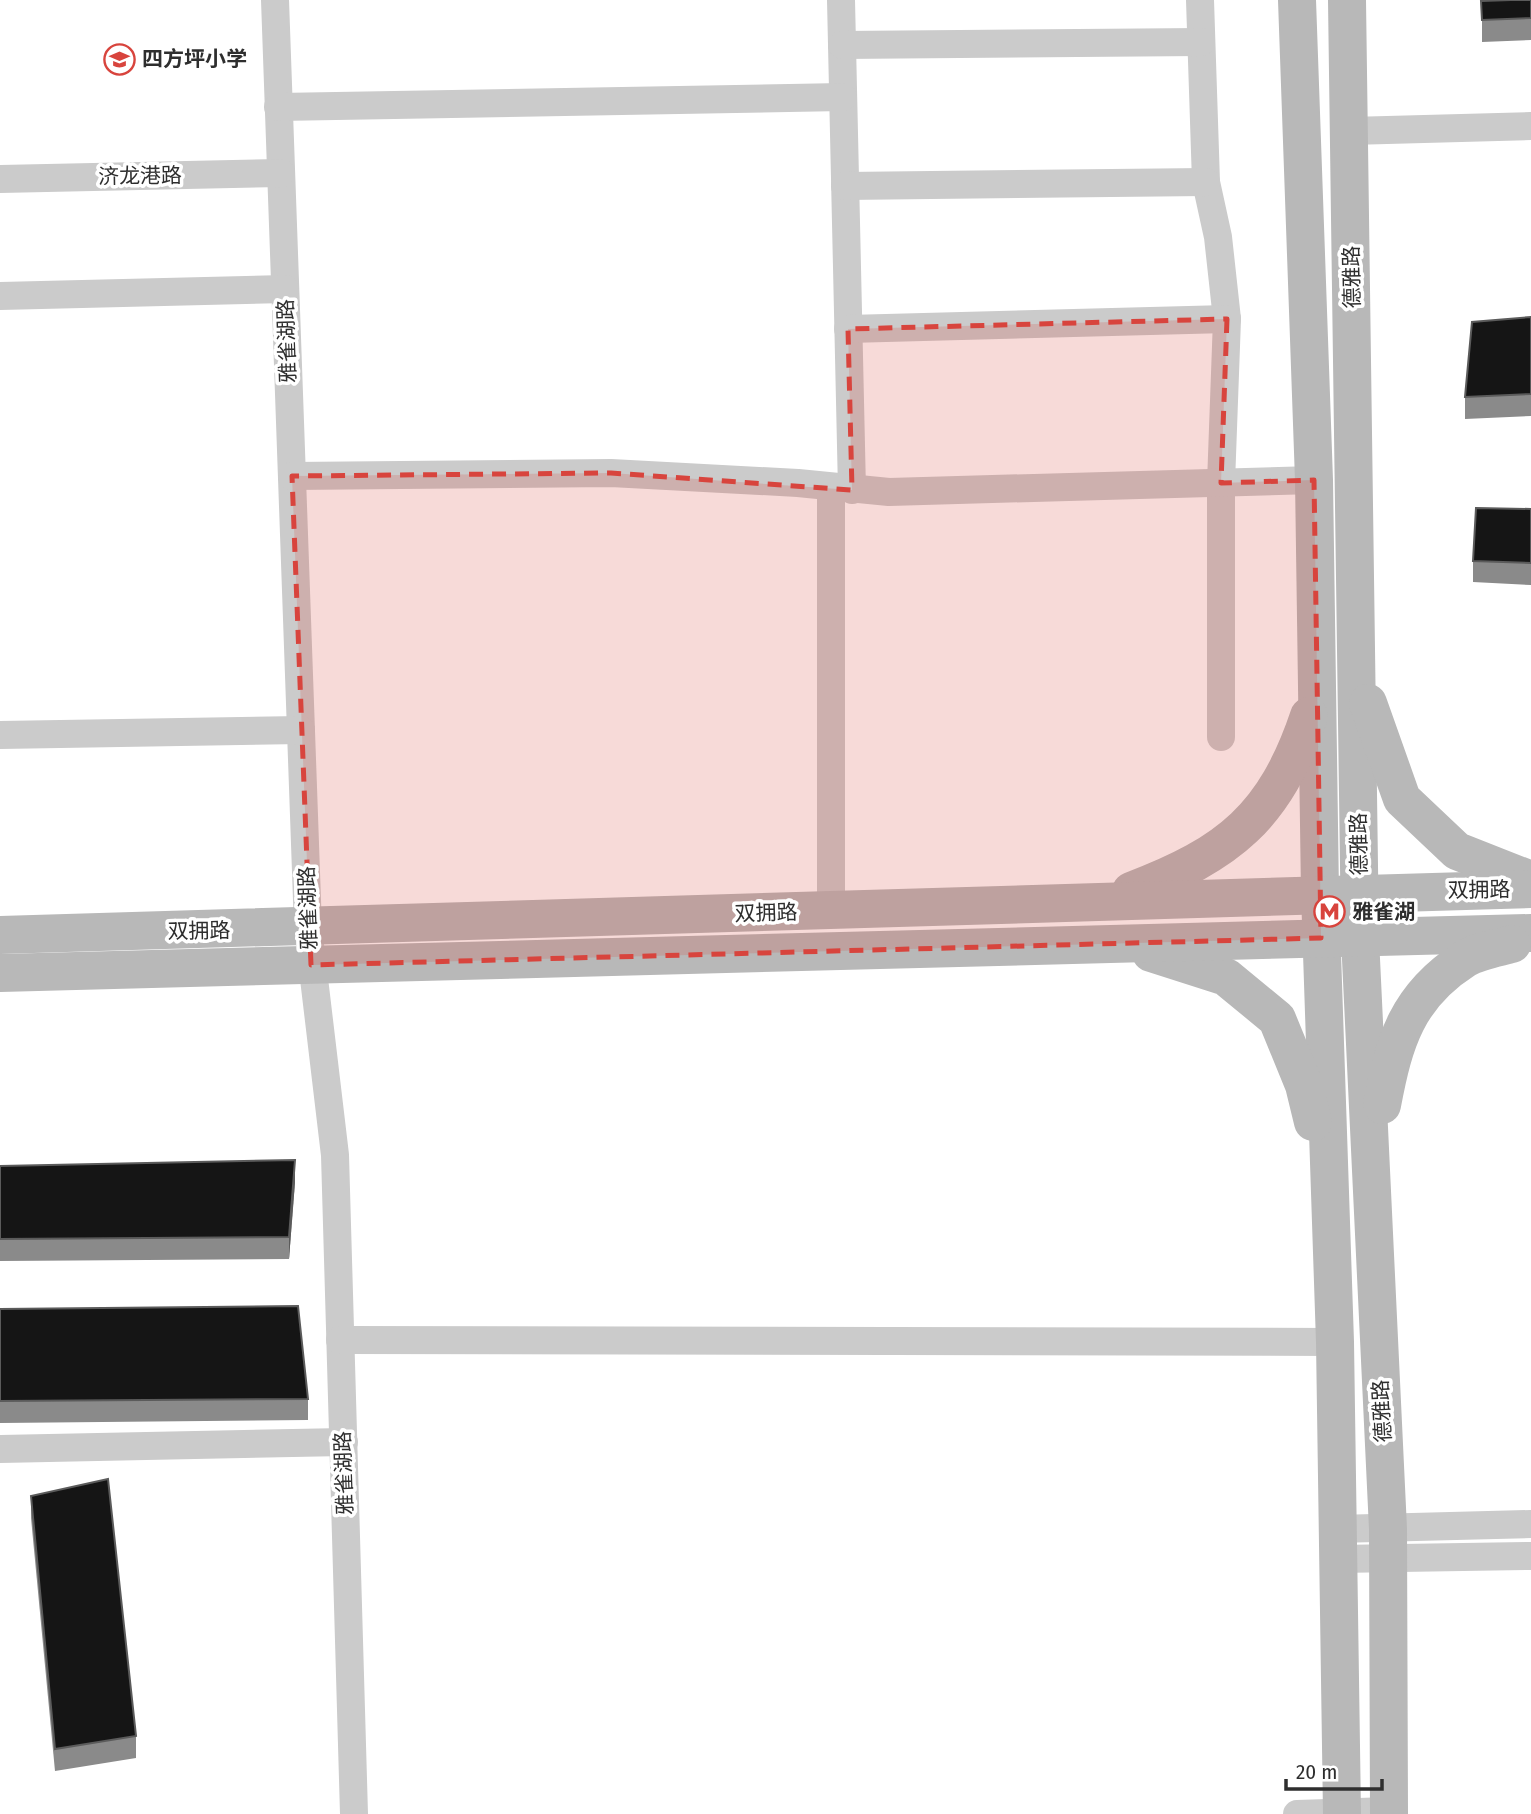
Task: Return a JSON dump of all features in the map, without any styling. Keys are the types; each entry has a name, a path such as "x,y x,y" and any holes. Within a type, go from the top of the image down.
{"street":[{"name":"雅雀湖路","path":"275,0 309,947 335,1155 354,1814"},
{"path":"831,910 841,489 848,329 841,0"},
{"path":"1200,0 1206,182 1218,237 1227,319 1221,483 1221,737"},
{"name":"德雅路","path":"1297,0 1314,480 1321,938 1335,1342 1342,1813"},
{"name":"德雅路","path":"1347,0 1360,938 1388,1544 1389,1813"},
{"path":"842,45 1201,42"},
{"path":"278,107 843,97"},
{"path":"1350,131 1531,126"},
{"name":"济龙港路","path":"0,179 281,173"},
{"path":"845,186 1206,182"},
{"path":"0,296 285,289"},
{"path":"848,329 1227,319"},
{"path":"292,476 611,473 760,480 889,492 1314,480"},
{"path":"1357,669 1402,799 1457,851 1531,880"},
{"path":"1104,901 1204,860 1239,834 1273,795 1294,760 1316,694"},
{"path":"0,735 301,730"},
{"name":"双拥路","path":"0,973 309,947 831,910 1320,893 1531,889"},
{"name":"双拥路","path":"0,935 309,947 1122,944 1321,938 1531,936"},
{"path":"1371,1165 1393,1047 1420,997 1466,958 1531,936"},
{"path":"1122,944 1226,976 1277,1019 1304,1085 1329,1182"},
{"path":"340,1340 1335,1342"},
{"path":"0,1449 344,1442"},
{"path":"1388,1544 1531,1524"},
{"path":"1336,1544 1388,1544 1531,1556"},
{"path":"1297,1814 1389,1813"}],"highlighted area":[{"path":"1227,319 1221,483 1314,480 1321,938 311,965 292,476 611,473 852,490 848,329"}],"building":[{"path":"1531,0 1531,18 1482,20 1481,1"},
{"path":"1531,317 1531,394 1465,397 1472,322"},
{"path":"1476,508 1531,509 1531,563 1473,561"},
{"path":"295,1160 289,1237 0,1239 0,1166"},
{"path":"298,1306 308,1399 0,1401 0,1309"},
{"path":"108,1479 136,1736 55,1749 31,1496"}],"place":[{"name":"四方坪小学","path":"119,59"},
{"name":"雅雀湖","path":"1329,912"}]}
